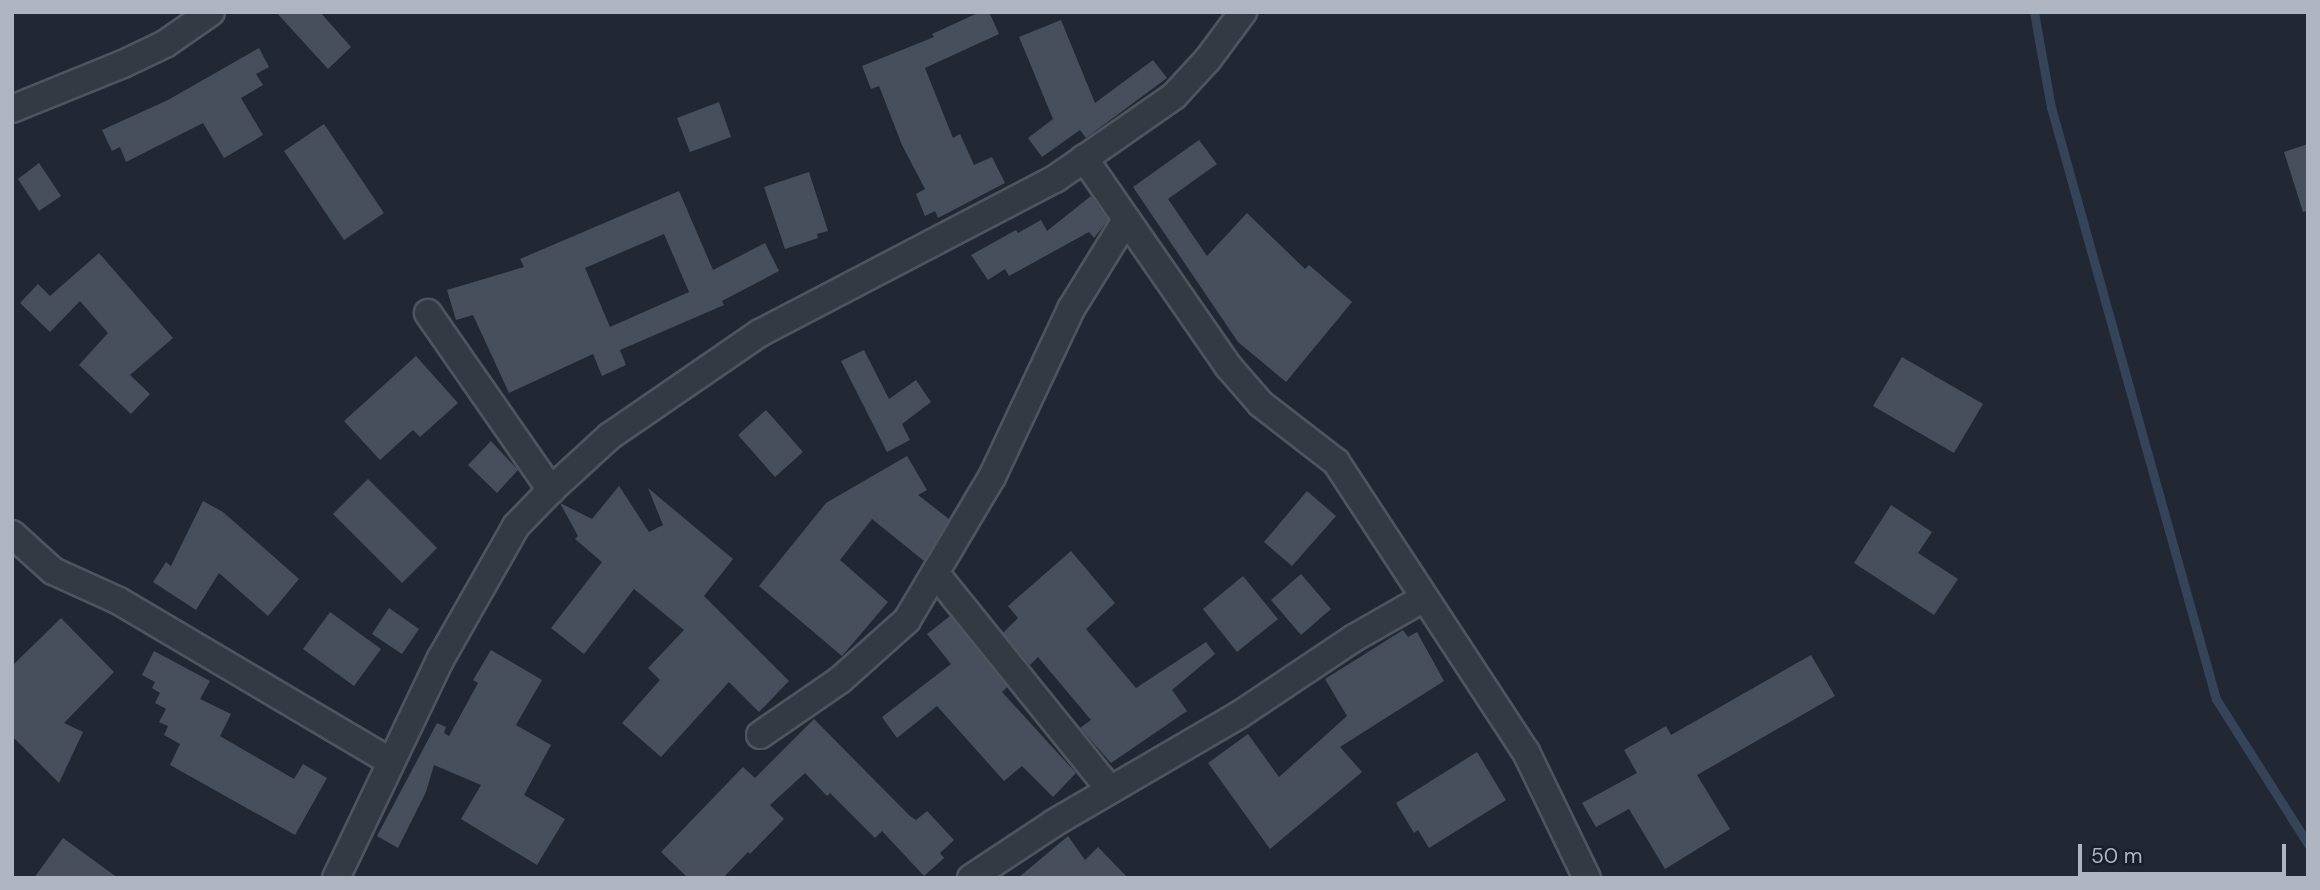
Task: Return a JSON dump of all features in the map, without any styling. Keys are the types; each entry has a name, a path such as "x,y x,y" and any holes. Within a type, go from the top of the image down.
{"street":[{"path":"12,109 123,64 164,44 211,12"},
{"path":"336,878 440,660 516,526 551,490 610,436 760,333 1055,178 1174,96 1208,58 1243,12"},
{"path":"1084,158 1228,366 1252,395 1336,462 1526,752 1587,878"},
{"path":"760,735 840,680 907,620 992,477 1071,309 1126,220"},
{"path":"428,313 551,490"},
{"path":"12,534 53,571 119,601 390,761"},
{"path":"936,574 1110,790"},
{"path":"971,878 1110,790 1239,715 1354,638 1424,598"}],"building":[{"path":"276,12 320,12 351,47 328,69"},
{"path":"980,12 989,12 999,34 925,68 953,138 960,134 974,165 992,157 1005,183 938,218 935,211 925,216 916,194 925,189 902,145 879,86 871,89 862,66 934,37 932,34"},
{"path":"1061,20 1095,103 1153,60 1167,78 1086,138 1080,130 1042,157 1028,138 1053,119 1019,37"},
{"path":"259,48 269,67 256,74 263,85 241,98 263,135 224,158 203,123 126,162 120,147 112,151 102,130 168,100"},
{"path":"719,102 731,137 690,152 677,118"},
{"path":"324,124 384,213 344,240 284,151"},
{"path":"1199,140 1217,164 1168,199 1207,256 1247,213 1305,269 1309,265 1352,302 1286,382 1238,342 1133,187"},
{"path":"2308,144 2308,211 2303,212 2284,152"},
{"path":"39,163 61,196 39,211 18,179"},
{"path":"809,172 828,231 817,234 818,238 785,249 764,187"},
{"path":"679,191 713,270 765,243 779,271 722,301 724,305 620,350 626,365 602,376 593,354 509,393 473,315 456,320 447,290 524,267 520,259","holes":["664,234 689,292 610,327 585,268"]},
{"path":"1091,196 1108,220 1094,238 1089,232 1009,276 1005,269 988,280 971,255 1016,230 1018,233 1041,220 1047,231"},
{"path":"99,253 173,338 130,375 150,394 131,414 79,365 108,333 80,301 50,332 20,303 38,284 50,296"},
{"path":"864,350 889,399 916,380 931,402 902,424 910,440 887,452 841,361"},
{"path":"416,356 458,403 420,437 413,430 380,460 344,421"},
{"path":"1902,357 1983,404 1954,453 1873,406"},
{"path":"766,410 803,452 775,477 738,435"},
{"path":"491,441 518,470 497,493 468,465"},
{"path":"907,456 927,490 918,495 949,519 924,561 872,519 840,560 888,602 842,656 759,586 826,503"},
{"path":"368,479 437,548 402,583 333,514"},
{"path":"619,486 649,532 663,525 648,488 733,559 704,596 789,681 759,712 729,682 661,757 622,723 660,680 648,668 684,630 634,589 584,654 551,628 602,562 575,539 578,536 560,503 592,519"},
{"path":"1307,491 1336,516 1292,566 1264,542"},
{"path":"203,501 223,512 299,579 268,616 219,573 196,610 153,582 166,562 171,566"},
{"path":"1891,505 1932,532 1918,553 1958,579 1934,615 1854,563"},
{"path":"1071,551 1115,603 1086,629 1136,688 1206,642 1215,654 1172,690 1187,711 1111,763 1080,728 1091,720 1038,657 1030,665 1003,633 1018,618 1008,606"},
{"path":"1301,574 1331,609 1301,635 1271,600"},
{"path":"1243,576 1278,619 1237,652 1203,609"},
{"path":"389,608 419,629 402,654 372,634"},
{"path":"330,612 381,649 354,686 303,649"},
{"path":"950,616 1007,687 1002,692 1076,773 1053,797 1022,766 1004,781 937,706 897,738 882,717 951,664 927,634"},
{"path":"61,618 114,672 64,723 83,732 59,783 12,736 12,666"},
{"path":"1403,630 1408,637 1417,632 1444,681 1340,747 1362,772 1270,849 1208,763 1248,734 1279,777 1347,716 1325,679"},
{"path":"491,650 542,680 516,725 551,745 524,795 565,819 537,865 461,819 481,785 434,765 426,792 398,848 377,836 437,723 446,727 444,733 449,736 478,683 473,680"},
{"path":"154,651 210,681 200,699 231,714 220,736 294,779 303,764 327,778 295,835 170,765 180,744 164,735 168,726 159,722 166,709 155,703 160,693 152,688 155,682 142,675"},
{"path":"1811,655 1835,696 1697,775 1730,829 1665,869 1629,809 1596,827 1582,803 1637,773 1624,750 1666,726 1671,735"},
{"path":"814,719 910,816 916,820 927,811 954,840 940,853 944,858 924,876 882,831 875,838 830,793 827,796 805,773 770,805 784,819 750,854 748,852 723,878 688,878 661,852 743,767 755,778"},
{"path":"1477,752 1506,800 1429,848 1418,830 1414,833 1396,803"},
{"path":"1068,836 1085,860 1098,847 1128,878 1018,878"},
{"path":"63,838 118,878 34,878"}],"waterway":[{"path":"2034,12 2051,107 2216,699 2308,844"}]}
